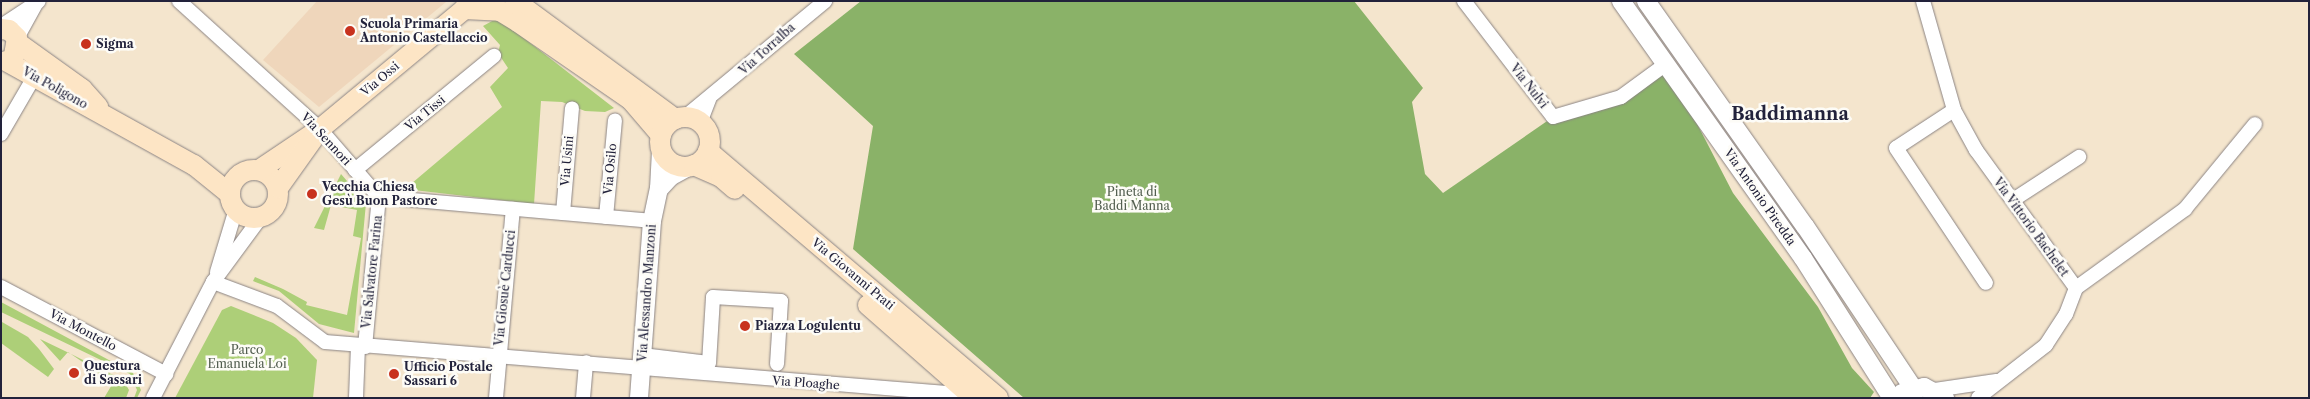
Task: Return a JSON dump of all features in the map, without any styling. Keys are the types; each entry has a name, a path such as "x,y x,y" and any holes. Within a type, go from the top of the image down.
{"main road":[{"path":"469,5 500,11 630,100 661,143 672,163 691,166 708,151 708,134 515,1"},
{"name":"Via Ossi","path":"250,171 320,129 469,5"},
{"name":"Via Poligono","path":"9,34 15,54 4,61 104,114 194,166 233,202"},
{"name":"Via Poligono","path":"9,34 82,89 104,114"},
{"path":"661,143 687,120"},
{"name":"Via Ossi","path":"278,188 320,129"},
{"name":"Via Giovanni Prati","path":"708,151 998,398"},
{"name":"Via Poligono","path":"194,166 250,171"},
{"name":"Via Giovanni Prati","path":"691,166 721,178 973,396"},
{"path":"250,171 272,176 278,188 275,206 261,217 250,218 233,202 233,182 250,171"}],"street":[{"name":"Via Sennori","path":"178,1 320,129 379,197"},
{"name":"Via Torralba","path":"687,120 789,28 825,1"},
{"name":"Via Nulvi","path":"1464,1 1553,117 1621,97 1666,64"},
{"name":"Via Antonio Piredda","path":"1621,1 1803,258 1892,398"},
{"name":"Via Antonio Piredda","path":"1646,1 1805,226 1913,388"},
{"path":"9,34 38,3"},
{"path":"9,34 15,14 38,3"},
{"name":"Via Vittorio Bachelet","path":"1926,3 1954,110 1976,150 2076,288 2066,314 2046,345 2023,366 1999,380 1978,398"},
{"name":"Via Tissi","path":"355,170 494,56"},
{"path":"1,134 34,77"},
{"name":"Via Usini","path":"563,213 572,108"},
{"path":"1954,110 1896,148 1986,283"},
{"name":"Via Osilo","path":"606,217 615,120"},
{"path":"2076,288 2172,220 2255,124"},
{"name":"Via Alessandro Manzoni","path":"639,398 652,222 659,189 661,143"},
{"path":"2013,200 2079,157"},
{"path":"659,189 670,176 691,166"},
{"path":"379,197 652,222"},
{"name":"Via Salvatore Farina","path":"356,398 379,197"},
{"path":"214,282 233,202"},
{"name":"Via Giosuè Carducci","path":"496,398 498,359 513,209"},
{"path":"153,398 214,282 261,217"},
{"path":"214,282 277,306 325,342 498,359 586,362 709,363 713,297 781,301 777,364"},
{"name":"Via Montello","path":"1,287 166,374"},
{"path":"583,398 586,362"},
{"name":"Via Ploaghe","path":"642,362 973,396"},
{"name":"Via Vittorio Bachelet","path":"1940,394 1999,380"},
{"path":"1897,398 1913,388 1940,394"}],"shaded area":[{"name":"Scuola Primaria Antonio Castellaccio","path":"317,1 446,2 319,107 263,60"}],"green space":[{"name":"Pineta di Baddi Manna","path":"861,1 1354,1 1423,88 1412,102 1425,174 1443,193 1553,117 1601,104 1666,64 1733,193 1818,307 1852,368 1874,392 1870,398 1024,398 853,249 873,126 794,54"},
{"path":"494,20 503,22 614,108 605,112 585,111 562,102 541,101 534,204 405,189 502,107 490,87 508,68 498,53 500,45 483,26"},
{"path":"341,174 366,203 354,333 319,324 279,291 253,281 255,277 283,289 307,302 306,305 347,315 361,238 353,236 357,210 331,205 324,230 314,228"},
{"path":"1,302 133,373 141,390 137,398 134,398 137,390 130,374 1,312"},
{"name":"Parco Emanuela Loi","path":"231,306 273,323 296,338 317,360 313,398 175,398 222,310"},
{"path":"2,322 28,337 39,349 54,369 48,377 1,343"},
{"path":"40,339 67,352 68,352 60,361"},
{"path":"71,354 123,380 129,390 126,398 104,398 113,383"}],"place":[{"name":"Scuola Primaria Antonio Castellaccio","path":"350,31"},
{"name":"Sigma","path":"86,44"},
{"name":"Vecchia Chiesa Gesù Buon Pastore","path":"312,194"},
{"name":"Piazza Logulentu","path":"745,326"},
{"name":"Questura di Sassari","path":"74,373"},
{"name":"Ufficio Postale Sassari 6","path":"394,374"}],"district":[{"name":"Baddimanna","path":"1790,114"}]}
